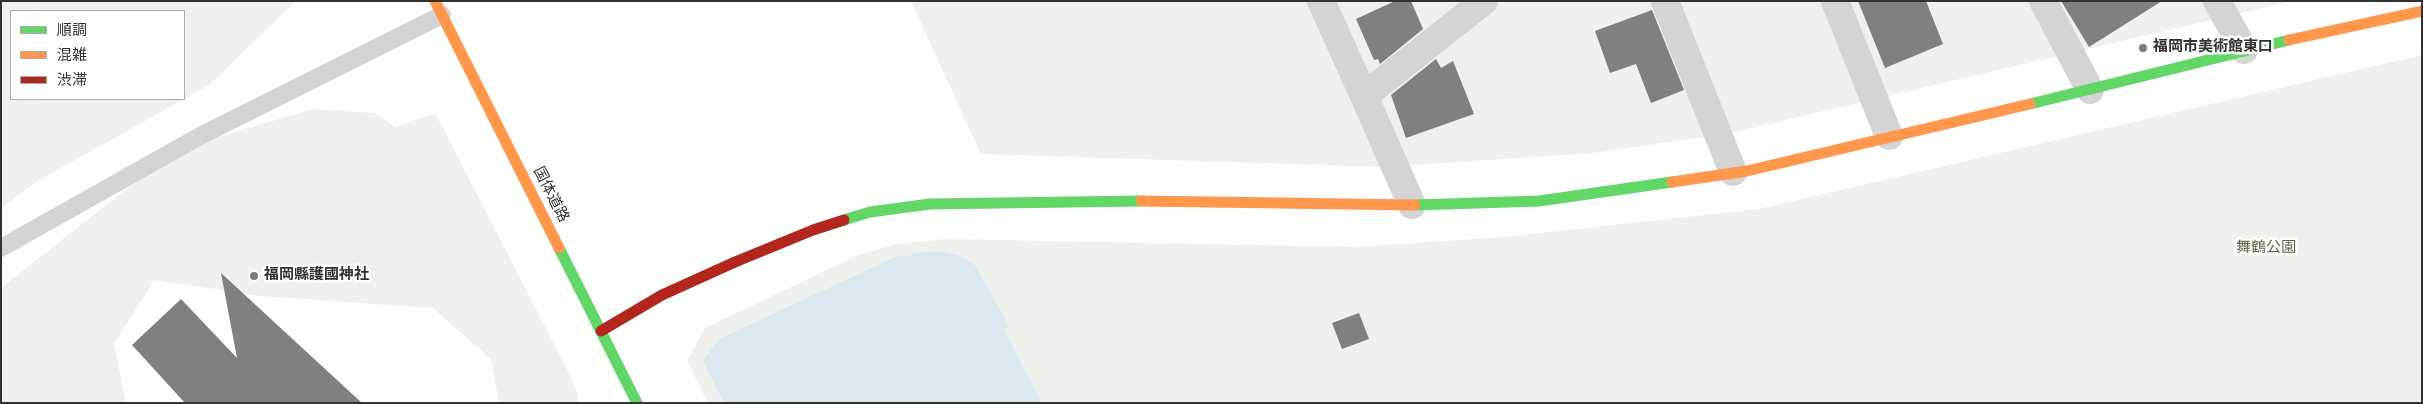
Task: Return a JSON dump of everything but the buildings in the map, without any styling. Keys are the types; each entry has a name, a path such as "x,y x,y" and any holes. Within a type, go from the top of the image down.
{"street":[{"path":"1321,1 1412,205"},
{"path":"1364,96 1484,1"},
{"path":"1665,1 1733,172"},
{"path":"1835,1 1889,136"},
{"path":"2043,1 2090,90"},
{"path":"2217,1 2244,50"},
{"name":"国体道路","path":"439,8 637,403"},
{"path":"601,331 662,295 734,262 813,230 870,212 930,204 1096,201 1412,205 1540,201 1747,171 2090,90 2408,9"}],"lane":[{"path":"1,248 200,136 439,8"}],"green space":[{"path":"1,1 296,1 209,85 185,98 185,10 10,10 10,100 182,100 36,182 1,208"},
{"path":"911,1 2292,1 1730,133 1594,153 1383,167 981,154"},
{"name":"舞鶴公園","path":"2422,55 2422,403 708,403 687,361 705,328 856,256 897,244 947,239 1356,247 1504,237 1759,209"},
{"path":"313,109 375,113 395,127 435,113 570,375 578,394 578,403 499,403 491,359 433,308 259,296 154,280 114,344 126,403 1,403 1,288 177,149"}],"shaded area":[{"path":"926,252 945,252 961,256 975,265 1009,326 1004,330 1042,403 724,403 703,361 719,339 895,257"}],"traffic: fast":[{"path":"2030,104 2289,40"},
{"path":"1415,205 1539,201 1672,182"},
{"path":"844,220 870,212 930,204 1141,201"},
{"path":"559,248 637,403"}],"traffic: slow":[{"path":"435,1 559,248"},
{"path":"2289,40 2422,11"},
{"path":"1672,182 1747,171 2030,104"},
{"path":"1141,201 1415,205"}],"traffic: jam":[{"path":"601,331 662,295 735,262 813,230 844,220"}],"place":[{"name":"福岡市美術館東口","path":"2143,48"},
{"name":"福岡縣護國神社","path":"254,276"}]}
